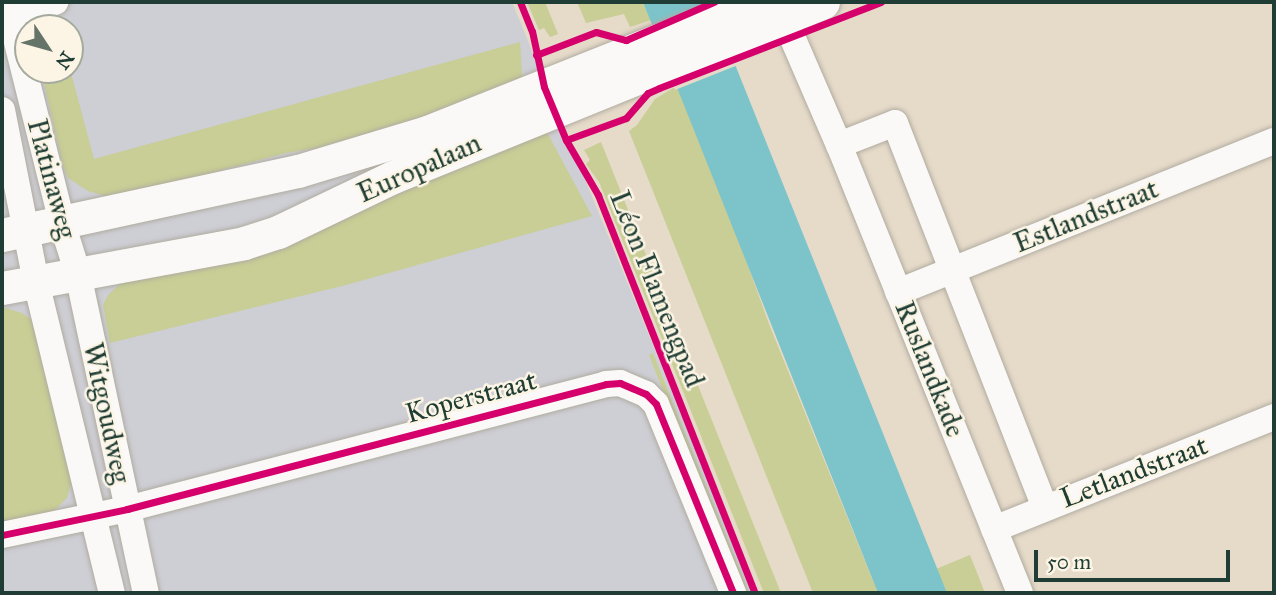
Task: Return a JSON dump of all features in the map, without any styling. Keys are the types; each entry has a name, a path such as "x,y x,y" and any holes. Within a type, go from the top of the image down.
{"street":[{"path":"6,10 55,2"},
{"name":"Europalaan","path":"2,288 244,243 278,232 746,14 780,11 823,2"},
{"name":"Platinaweg","path":"6,10 78,274"},
{"name":"Ruslandkade","path":"780,11 839,145 1020,593"},
{"name":"Europalaan","path":"13,233 298,171 428,132 645,60"},
{"name":"Platinaweg","path":"2,110 13,233 36,282"},
{"name":"Ruslandkade","path":"839,145 895,123 950,270 1045,507"},
{"name":"Estlandstraat","path":"898,292 1274,141"},
{"name":"Witgoudweg","path":"78,274 146,593"},
{"name":"Witgoudweg","path":"36,282 112,593"},
{"name":"Koperstraat","path":"2,535 127,509 593,387 620,383 646,394 656,404 733,593"},
{"name":"Letlandstraat","path":"994,529 1274,417"}],"shaded area":[{"path":"2,2 512,2 755,593 2,593"}],"green space":[{"path":"527,2 545,2 558,34 550,37 544,28 539,30"},
{"path":"577,2 643,2 651,20 630,27 624,14 586,23"},
{"path":"520,42 522,75 527,86 318,148 286,153 172,183 105,196 88,191 68,178 44,84 74,84 94,159"},
{"path":"677,86 727,207 769,324 878,593 813,593 629,131 637,125 655,99"},
{"path":"543,125 592,216 346,285 110,343 103,305 108,295 125,279"},
{"path":"601,142 781,593 764,593 599,182 586,164 590,160 584,150"},
{"path":"2,307 22,313 32,320 73,476 67,498 53,512 2,522"},
{"path":"653,353 749,593 743,593 649,355"},
{"path":"970,555 985,593 947,593 936,569"}],"water":[{"path":"643,2 710,2 947,593 878,593"}],"pier":[{"path":"726,35 738,65 675,90 663,61"}],"cycle path":[{"name":"Léon Flamengpad","path":"520,2 532,31 544,87 566,140 598,195 755,593"},
{"path":"536,55 596,32 626,40 714,2"},
{"path":"566,140 626,118 648,93 659,88 881,2"},
{"path":"2,535 127,509 606,384 620,383 646,394 656,404 733,593"}]}
